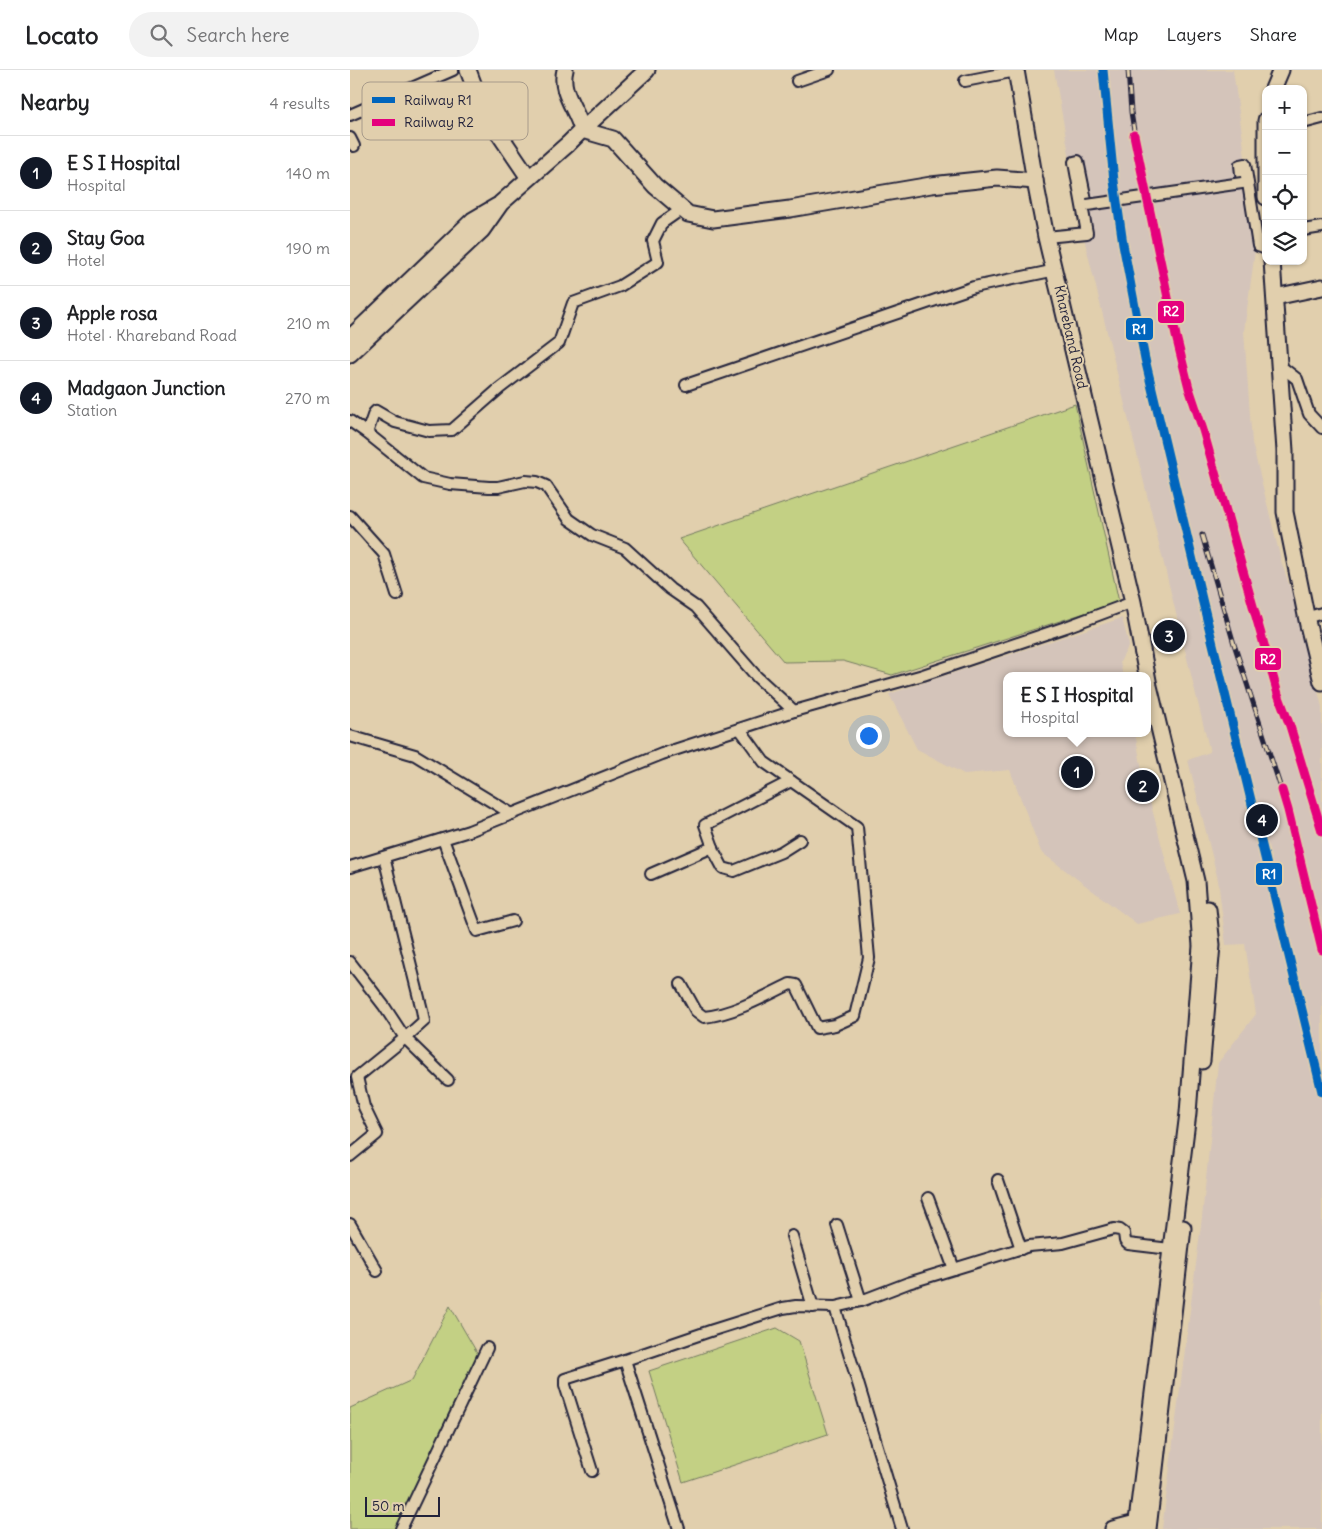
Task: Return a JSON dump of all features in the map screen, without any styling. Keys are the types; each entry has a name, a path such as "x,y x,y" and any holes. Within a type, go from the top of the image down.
{"main road":[{"path":"468,70 472,82"},
{"path":"565,70 563,79 564,89 580,121 582,130"},
{"path":"352,344 473,220 501,203 568,144 647,70"},
{"path":"1275,85 1281,70"},
{"name":"Khareband Road","path":"1016,71 1046,237 1056,270 1133,602"},
{"path":"582,130 613,139 655,186 688,214 713,219 790,209 931,185 997,178 1035,181"},
{"path":"503,140 529,178"},
{"path":"1272,265 1285,451 1285,512 1306,618 1322,682"},
{"path":"1275,297 1322,287"},
{"path":"1133,602 1146,672"},
{"path":"1113,1529 1142,1524 1196,1116 1208,1007 1212,945 1205,879 1157,683 1133,602"},
{"path":"1149,1469 1170,1249 1188,1113 1201,946 1196,881 1151,694"}],"street":[{"path":"426,82 453,70"},
{"path":"797,81 829,70"},
{"path":"966,81 1016,71"},
{"path":"350,115 362,110"},
{"path":"1307,122 1322,118"},
{"path":"1046,237 1087,233 1074,162 1078,161 1087,206 1242,183 1240,165 1245,164 1258,246 1262,248"},
{"path":"367,433 376,411 395,422 429,430 452,430 500,388 559,343 573,303 620,286 658,262 653,241 662,223 682,209"},
{"path":"1307,229 1322,227"},
{"path":"686,385 974,287 1056,270"},
{"path":"1279,365 1297,379 1309,414 1322,428"},
{"path":"350,421 423,478 450,484 479,486 498,487 525,481 537,482 546,486 569,519 592,535 625,548 670,589 696,607 757,677 794,712"},
{"path":"350,516 384,554 396,595"},
{"path":"350,867 469,831 662,754 794,712 922,675 1066,627 1133,602"},
{"path":"1306,618 1322,613"},
{"path":"681,984 696,1011 704,1017 727,1012 790,984 796,984 817,1028 835,1025 855,1016 869,958 858,827 764,762 740,729"},
{"path":"350,736 415,755 512,814"},
{"path":"791,781 704,825 723,868 734,871 781,852 800,840"},
{"path":"443,839 477,931 514,921"},
{"path":"651,874 713,847"},
{"path":"350,1156 376,1134 364,1107 357,1077 424,1021 384,857"},
{"path":"350,962 384,1006 405,1038 448,1080"},
{"path":"998,1180 1021,1249"},
{"path":"928,1198 954,1269"},
{"path":"350,1224 376,1271"},
{"path":"837,1225 861,1301"},
{"path":"592,1472 565,1385 565,1379 783,1308 835,1307 861,1301 908,1283 1029,1246 1063,1243 1120,1230 1124,1233 1125,1241 1128,1244 1170,1249"},
{"path":"792,1236 813,1307"},
{"path":"835,1307 902,1529"},
{"path":"401,1529 487,1348"},
{"path":"625,1360 679,1529"}],"shaded area":[{"path":"1054,70 1233,70 1255,251 1244,331 1252,443 1282,564 1298,611 1322,707 1322,1529 1162,1529 1202,1217 1218,1063 1256,1014 1245,944 1226,945 1218,880 1188,760 1210,752 1084,238"},
{"path":"1122,618 1129,645 1120,662 1122,672 1003,672 1003,737 1136,737 1143,775 1180,914 1137,924 1041,852 1010,770 964,774 917,749 889,694"}],"green space":[{"path":"1075,404 1119,602 892,675 843,661 784,662 679,539"},
{"path":"450,1306 479,1356 398,1529 350,1529 350,1408 412,1380"},
{"path":"777,1328 799,1341 828,1434 683,1482 649,1371"}],"railway":[{"path":"1128,70 1131,112 1141,174 1189,388 1203,430 1278,694 1290,726 1322,831"},
{"path":"1202,535 1234,644 1288,810 1322,950"},
{"path":"1223,686 1322,1092"}],"rail line":[{"name":"R1","path":"1103,70 1114,181 1123,244 1145,359 1322,1092"},
{"name":"R2","path":"1134,135 1176,336 1189,388 1203,430 1278,694 1290,726 1322,831"},
{"name":"R2","path":"1282,790 1322,950"}],"place":[{"name":"Apple rosa","path":"1169,636"},
{"name":"E S I Hospital","path":"1077,772"},
{"name":"Stay Goa","path":"1143,786"},
{"name":"Madgaon Junction","path":"1262,820"}]}
